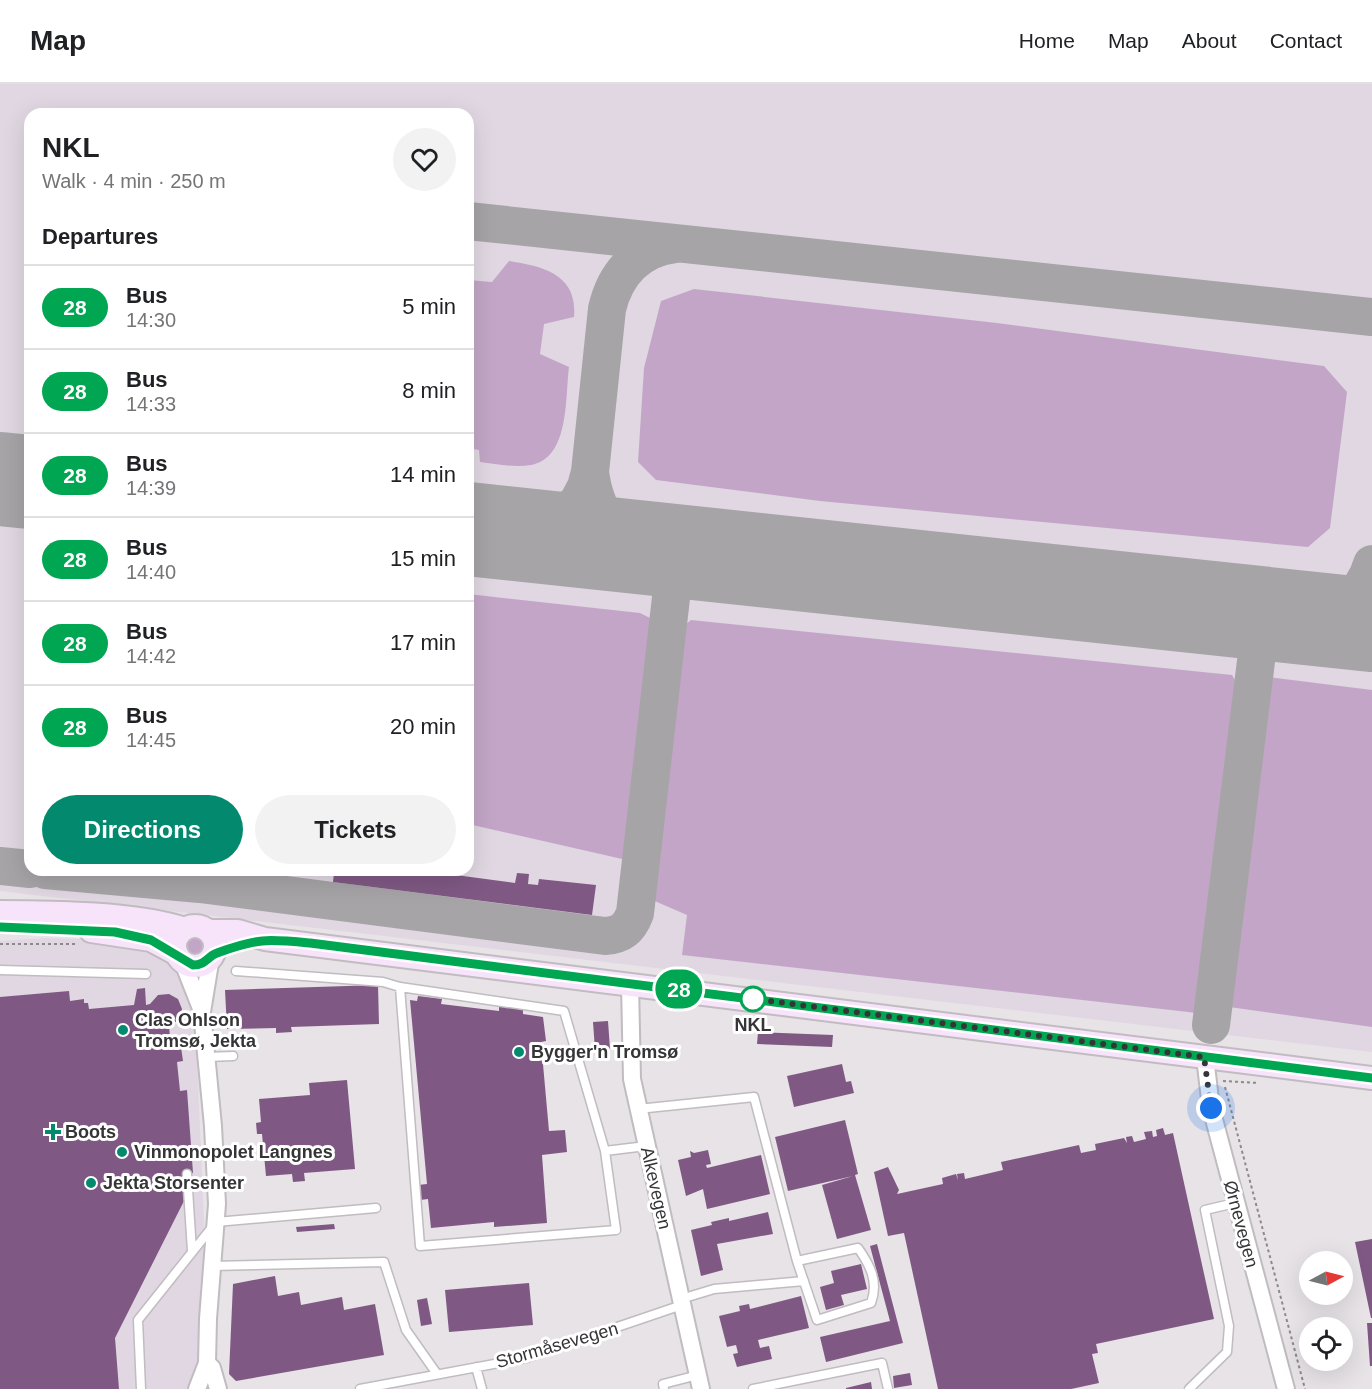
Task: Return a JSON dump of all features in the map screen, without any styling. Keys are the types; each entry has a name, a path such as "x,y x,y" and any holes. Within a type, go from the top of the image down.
{"street":[{"path":"0,912 165,922 185,929 197,926 208,931 238,932 265,939 1372,1078"},
{"path":"0,927 115,932 151,940 198,965 212,955 265,939"},
{"path":"185,929 176,940 180,957 202,1012 217,1183 207,1363 197,1389"},
{"path":"202,1012 215,941 208,931"},
{"name":"Alkevegen","path":"630,984 630,1055 638,1109 700,1382"},
{"name":"Ørnevegen","path":"1204,1057 1211,1108 1286,1389"},
{"path":"207,1363 212,1368 218,1389"}],"lane":[{"path":"0,970 146,974"},
{"path":"236,971 383,982 400,987 564,1011 605,1151 616,1230 420,1246 400,987"},
{"path":"207,1057 233,1056"},
{"path":"638,1109 754,1097 797,1261 817,1320 871,1302 876,1290 869,1264 858,1248 797,1261"},
{"path":"605,1151 646,1146"},
{"path":"187,1174 192,1251"},
{"path":"1190,1389 1227,1352 1229,1326 1204,1210 1235,1203"},
{"path":"141,1389 138,1320 216,1223 376,1208"},
{"path":"212,1266 384,1262 406,1330 437,1374"},
{"name":"Stormåsevegen","path":"360,1389 549,1351 714,1289 804,1281"},
{"path":"753,1389 798,1385 882,1363 888,1389"},
{"path":"476,1367 482,1389"},
{"path":"664,1389 663,1384 700,1382"}],"path":[{"path":"0,944 81,944"},
{"path":"1224,1081 1305,1389"}],"shaded area":[{"path":"0,84 1372,84 1372,1052 0,891"},
{"path":"509,261 534,266 555,275 564,282 574,302 574,317 544,324 540,354 569,367 566,409 559,439 553,451 544,460 531,465 480,462 479,450 474,449 474,280 492,282"},
{"path":"694,289 997,323 1324,366 1347,392 1330,528 1308,547 820,501 656,480 638,462 644,368 661,301"},
{"path":"474,595 640,613 652,619 657,633 631,861 474,825"},
{"path":"691,620 1232,675 1241,690 1197,1013 682,955 687,915 650,899 680,629"},
{"path":"1268,677 1372,690 1372,1027 1229,1007"},
{"path":"196,937 203,940 206,947 203,954 196,957 189,954 186,947 189,940"},
{"name":"Jekta Storsenter","path":"45,938 120,940 159,951 179,972 195,1010 205,1247 200,1389 0,1389 0,941"}],"building":[{"path":"517,873 529,874 528,884 538,885 539,879 596,885 592,915 333,882 334,876 463,876 515,883"},
{"path":"378,985 379,1024 291,1027 292,1032 276,1033 276,1028 227,1029 225,990"},
{"name":"Jekta Storsenter","path":"145,988 146,1005 158,995 169,994 178,999 182,1009 180,1019 169,1026 171,1048 181,1047 183,1061 177,1062 180,1091 187,1090 193,1173 182,1174 184,1201 115,1338 119,1389 0,1389 0,997 69,991 70,1001 84,999 89,1009 134,1005 137,989"},
{"path":"418,996 442,999 441,1004 499,1011 499,1006 523,1009 523,1014 543,1017 546,1041 541,1042 549,1131 565,1130 567,1152 542,1155 547,1223 494,1227 494,1222 431,1228 428,1199 420,1200 418,1185 427,1184 410,1000 417,1001"},
{"path":"608,1021 610,1049 595,1050 593,1022"},
{"path":"758,1032 833,1035 832,1047 757,1044"},
{"path":"842,1064 846,1082 851,1081 854,1093 794,1107 787,1076"},
{"path":"347,1080 355,1169 304,1173 305,1181 293,1182 292,1174 266,1176 262,1134 257,1134 256,1123 261,1122 259,1099 310,1095 309,1083"},
{"path":"845,1120 858,1174 855,1175 871,1230 837,1239 822,1185 853,1176 788,1191 775,1137"},
{"path":"1163,1128 1165,1135 1173,1133 1214,1319 1096,1344 1098,1353 1092,1354 1099,1383 1071,1389 938,1389 904,1233 888,1236 874,1172 888,1167 899,1190 897,1194 943,1184 942,1178 956,1174 958,1180 957,1174 964,1173 965,1179 1003,1170 1001,1162 1079,1145 1081,1153 1096,1150 1095,1144 1124,1138 1127,1143 1126,1137 1132,1136 1134,1142 1146,1139 1144,1132 1152,1131 1153,1137 1157,1136 1156,1130"},
{"path":"708,1150 711,1164 706,1165 707,1168 761,1155 770,1194 707,1209 703,1189 686,1196 678,1160 691,1157 690,1151 694,1153"},
{"path":"768,1212 773,1234 717,1244 723,1270 701,1276 691,1230 712,1225 711,1222 729,1218 729,1221"},
{"path":"334,1224 335,1229 297,1232 296,1227"},
{"path":"1372,1239 1372,1318 1371,1318 1355,1242"},
{"path":"877,1244 903,1343 826,1362 820,1337 890,1321 870,1246"},
{"path":"861,1264 867,1289 841,1295 844,1305 826,1310 820,1287 834,1283 831,1271"},
{"path":"275,1276 278,1296 299,1292 301,1305 342,1297 344,1310 375,1304 384,1355 236,1381 229,1374 233,1284"},
{"path":"529,1283 533,1325 449,1332 445,1290"},
{"path":"801,1296 809,1328 758,1340 760,1348 769,1346 772,1359 737,1367 733,1354 738,1353 736,1345 727,1347 719,1316 740,1311 739,1306 749,1304 750,1309"},
{"path":"427,1298 432,1324 421,1326 417,1300"},
{"path":"1367,1323 1372,1323 1372,1366 1370,1366"},
{"path":"910,1373 912,1385 894,1388 893,1376"},
{"path":"871,1382 872,1389 846,1389 846,1388"}],"taxiway":[{"path":"474,222 1372,317"},
{"path":"516,534 537,531 556,523 578,502 586,487 590,472 607,309 611,296 622,274 639,257 650,251 675,244"},
{"path":"590,472 596,500 608,520 626,535 652,548"},
{"path":"111,876 200,884 605,936 620,933 627,927 635,913 672,589 679,575 689,565 716,555"},
{"path":"1299,617 1323,611 1344,602 1361,587 1372,564"},
{"path":"1239,611 1250,620 1259,637"},
{"path":"1211,1025 1259,637 1266,627 1289,617"},
{"path":"0,866 24,868"}],"runway":[{"path":"0,479 24,481"},
{"path":"474,530 1372,625"}],"bus line":[{"name":"28","path":"0,927 115,932 151,940 177,954 189,965 206,963 214,954 259,939 310,943 1372,1078"}],"place":[{"name":"NKL","path":"753,999"},
{"name":"Clas Ohlson Tromsø, Jekta","path":"123,1030"},
{"name":"Bygger'n Tromsø","path":"519,1052"},
{"name":"Boots","path":"53,1132"},
{"name":"Vinmonopolet Langnes","path":"122,1152"},
{"name":"Jekta Storsenter","path":"91,1183"}],"route":[{"path":"753,999 746,998 1204,1057 1211,1108"}]}
